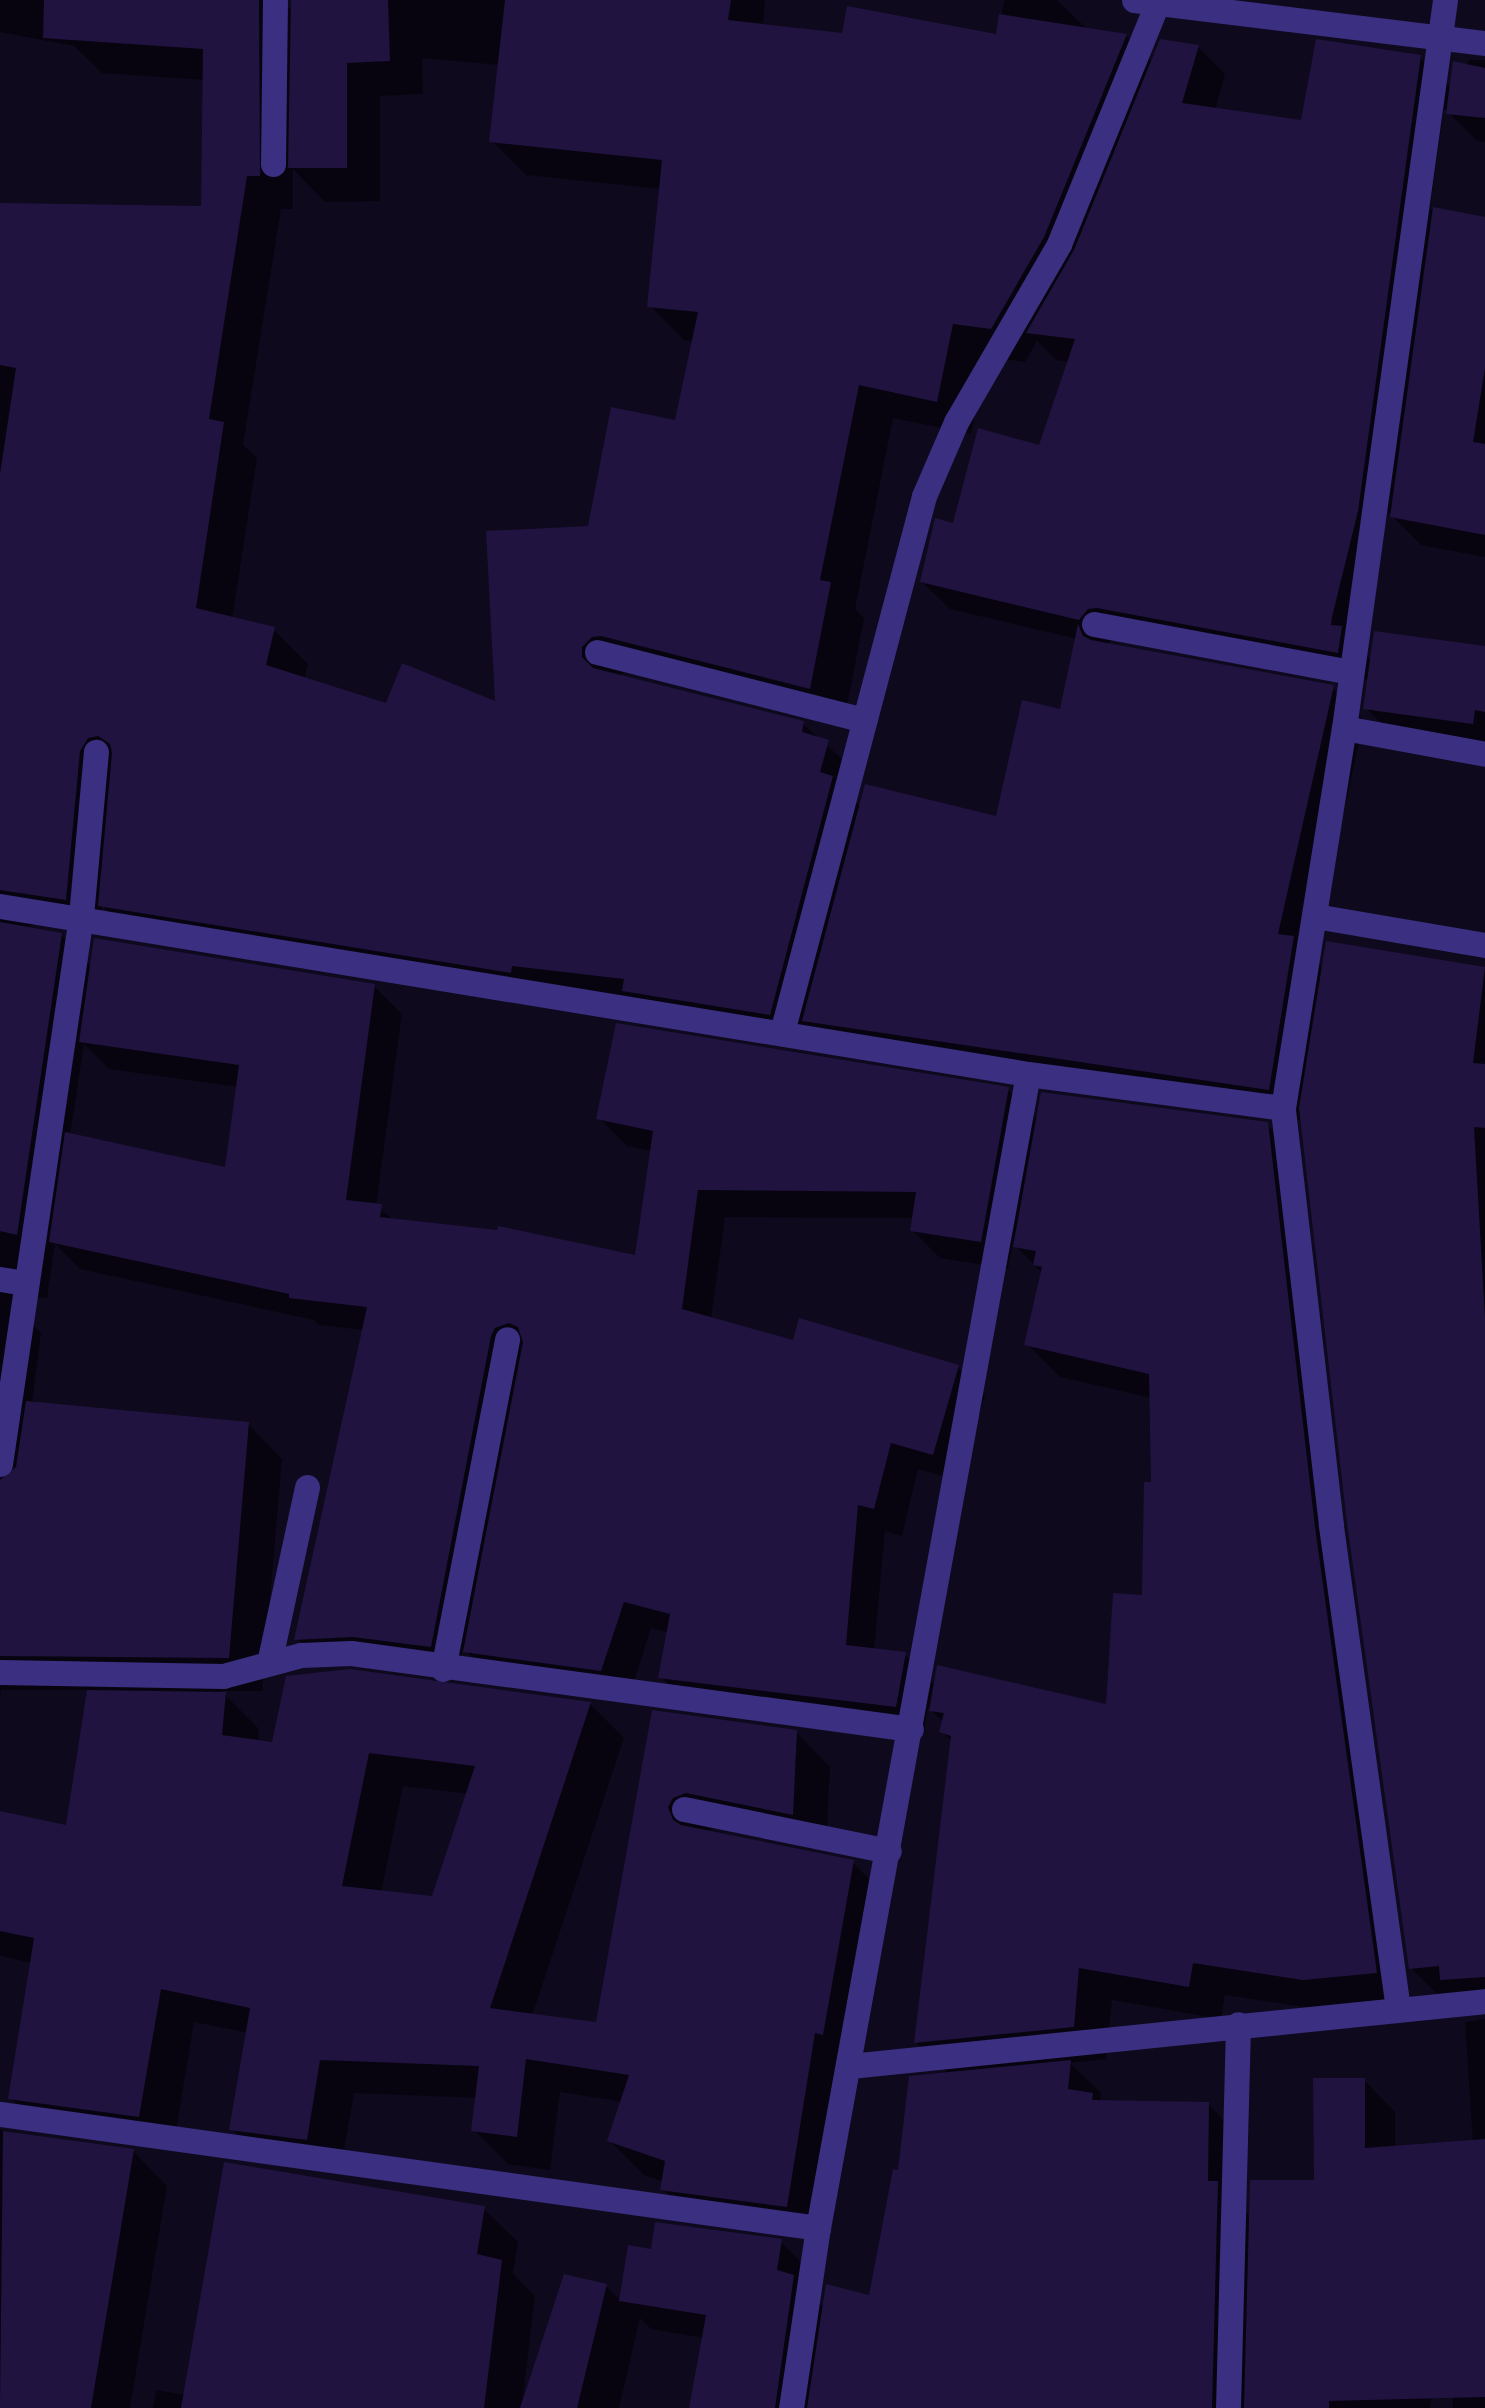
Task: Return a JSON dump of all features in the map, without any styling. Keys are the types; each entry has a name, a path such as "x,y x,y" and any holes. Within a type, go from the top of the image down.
{"street":[{"path":"273,164 275,0"},
{"path":"1398,2009 1331,1524 1283,1108 1344,728 1445,0"},
{"path":"782,1032 924,496 956,422 1059,244 1146,1 1485,43"},
{"path":"1094,624 1350,672"},
{"path":"597,652 864,720"},
{"path":"1344,728 1485,754"},
{"path":"0,1464 81,916 96,752"},
{"path":"0,906 81,916 1028,1074 1283,1108"},
{"path":"1314,916 1485,945"},
{"path":"792,2408 818,2228 912,1729 1028,1074"},
{"path":"0,1279 26,1283"},
{"path":"443,1669 507,1339"},
{"path":"270,1662 307,1487"},
{"path":"0,1672 224,1676 270,1662 328,1652 912,1729"},
{"path":"684,1809 889,1852"},
{"path":"850,2066 1485,2001"},
{"path":"1228,2408 1238,2024"},
{"path":"0,2114 818,2228"}],"building":[{"path":"44,0 259,0 260,176 247,176 209,419 224,422 196,608 275,627 266,665 386,703 402,663 495,701 486,531 588,526 611,407 675,420 698,312 647,307 662,160 489,142 505,0 731,0 728,20 842,33 847,6 996,34 999,14 1127,34 1044,237 991,329 953,324 937,402 859,385 820,580 831,582 810,689 601,636 592,637 582,647 582,657 593,668 804,721 802,732 829,740 820,772 833,776 770,1015 622,991 624,979 512,966 511,973 98,906 112,753 110,744 98,736 88,738 80,751 66,900 0,890 0,474 16,368 0,365 0,203 201,206 203,49 43,38"},
{"path":"291,0 388,0 390,61 347,63 347,168 288,168"},
{"path":"1160,39 1199,45 1182,103 1301,120 1316,39 1421,55 1358,511 1332,617 1331,625 1342,626 1338,653 1097,608 1088,609 1079,620 920,582 935,518 953,523 978,428 1039,445 1075,339 1026,333 1074,250"},
{"path":"1453,61 1485,68 1485,118 1446,114"},
{"path":"1433,207 1485,217 1485,368 1473,442 1485,444 1485,535 1390,517"},
{"path":"1078,624 1083,636 1091,640 1334,685 1278,934 1294,936 1269,1090 802,1021 865,784 996,816 1022,700 1060,709"},
{"path":"1374,631 1485,646 1485,712 1475,710 1473,724 1363,709"},
{"path":"0,922 62,933 17,1235 0,1231"},
{"path":"94,938 375,984 346,1200 382,1204 380,1217 497,1230 498,1226 635,1255 653,1131 596,1119 616,1023 1009,1087 981,1242 910,1231 916,1192 698,1190 682,1309 793,1340 799,1318 959,1365 933,1455 891,1443 874,1509 858,1505 846,1645 906,1652 896,1707 658,1678 670,1614 624,1602 601,1671 463,1652 523,1342 518,1327 509,1323 495,1328 491,1336 431,1647 353,1637 294,1640 367,1307 289,1298 289,1294 49,1242 65,1132 225,1167 239,1065 79,1042"},
{"path":"1326,941 1485,967 1473,1063 1485,1064 1485,1128 1474,1127 1485,1318 1485,1977 1440,1980 1439,1966 1409,1969 1347,1523 1299,1108"},
{"path":"1041,1092 1268,1122 1315,1527 1377,1973 1303,1980 1193,1963 1189,1987 1079,1968 1074,2027 914,2043 951,1736 939,1732 944,1713 929,1711 937,1665 1106,1704 1113,1593 1142,1595 1144,1482 1151,1482 1149,1374 1024,1345 1042,1267 1033,1265 1036,1251 1013,1247"},
{"path":"26,1401 249,1422 229,1658 0,1656 0,1480 16,1467"},
{"path":"350,1669 591,1702 490,2008 596,2022 652,1710 797,1730 793,1815 686,1793 673,1798 668,1807 673,1820 681,1825 854,1860 823,2035 815,2033 787,2207 660,2190 665,2161 607,2141 629,2075 526,2059 517,2137 471,2131 479,2066 320,2060 307,2140 229,2130 250,2008 161,1989 139,2117 8,2099 34,1938 0,1931 0,1811 66,1825 87,1690 226,1692 222,1735 272,1742 286,1676","holes":["369,1753 475,1766 432,1896 342,1886"]},
{"path":"1071,2060 1068,2089 1093,2093 1092,2100 1209,2102 1208,2181 1218,2181 1212,2408 807,2408 826,2284 869,2295 893,2169 898,2170 909,2076"},
{"path":"1313,2078 1365,2078 1365,2148 1485,2139 1485,2397 1329,2401 1329,2408 1244,2408 1250,2180 1314,2180"},
{"path":"3,2131 134,2149 91,2408 0,2408"},
{"path":"224,2162 485,2206 477,2254 502,2260 484,2408 181,2408"},
{"path":"655,2222 782,2239 777,2270 794,2275 775,2408 689,2408 706,2315 619,2301 628,2245 651,2249"},
{"path":"564,2274 607,2284 577,2408 520,2408"}]}
